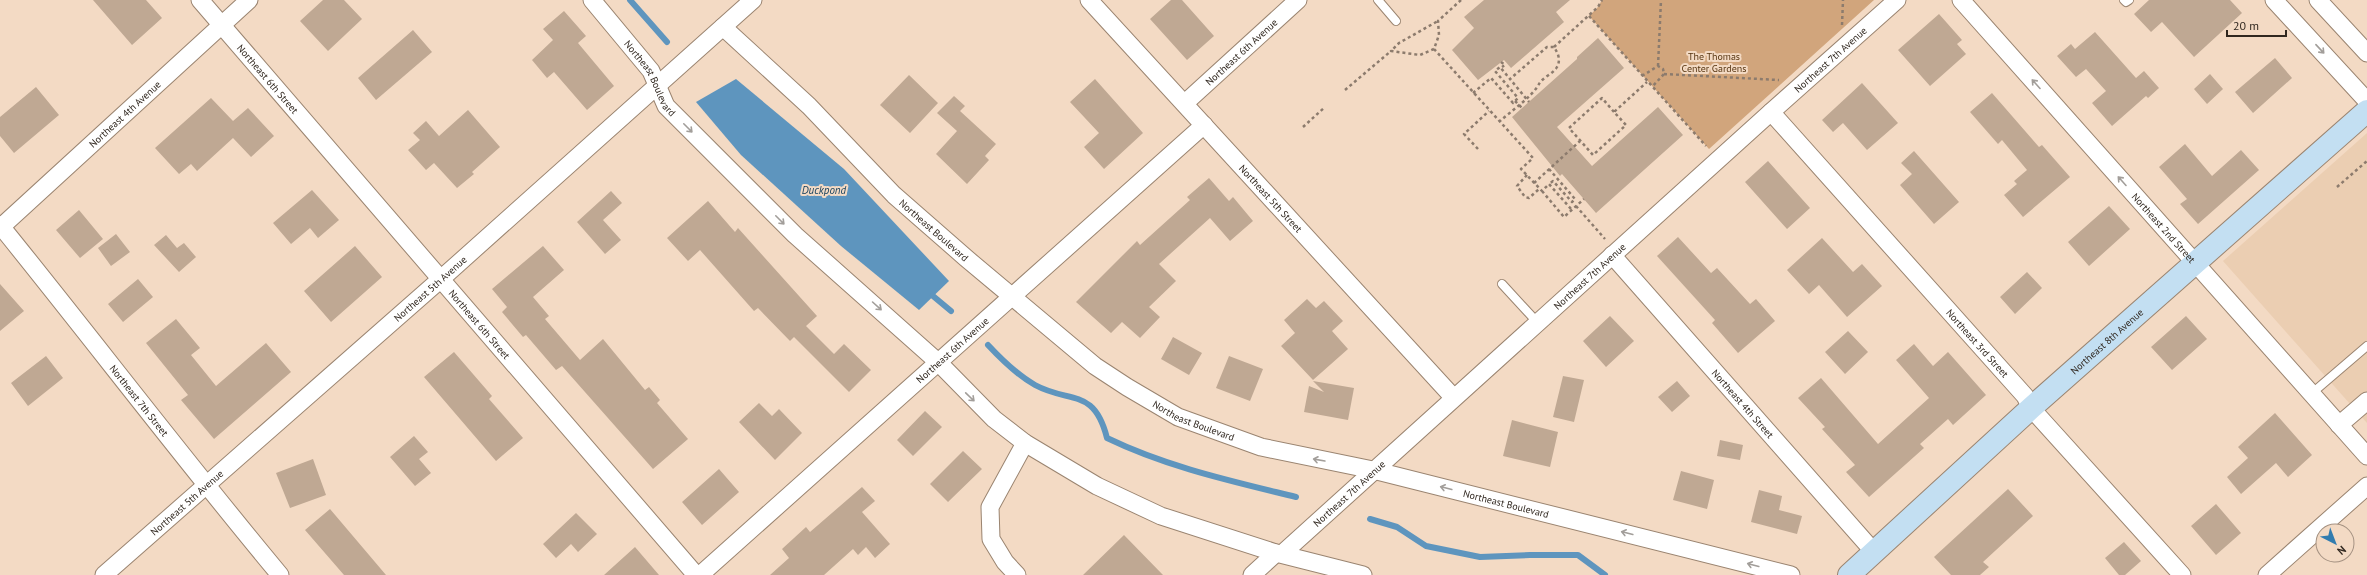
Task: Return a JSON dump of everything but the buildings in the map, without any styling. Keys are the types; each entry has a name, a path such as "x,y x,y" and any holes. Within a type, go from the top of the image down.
{"street":[{"name":"Northeast 6th Street","path":"200,0 442,278 696,575"},
{"name":"Northeast 4th Avenue","path":"0,227 249,0"},
{"name":"Northeast Boulevard","path":"592,0 650,71 666,106 795,235 939,363 994,419 1025,443 1097,486 1161,516 1280,553 1329,571 1363,575"},
{"name":"Northeast 5th Avenue","path":"104,575 442,278 753,0"},
{"name":"Northeast 5th Street","path":"1088,0 1185,103 1453,398"},
{"name":"Northeast 6th Avenue","path":"1185,103 1298,0"},
{"name":"Northeast 7th Avenue","path":"1252,575 1280,553 1537,322 1609,248 1770,112 1897,0"},
{"name":"Northeast 2nd Street","path":"1961,0 2367,456"},
{"path":"2274,0 2367,100"},
{"path":"2318,0 2367,53"},
{"name":"Northeast Boulevard","path":"723,27 809,106 894,195 1095,366 1178,417 1261,447 1373,470 1791,575"},
{"name":"Northeast 8th Avenue","path":"1849,575 2032,408 2367,111"},
{"name":"Northeast 3rd Street","path":"1770,112 2025,396 2032,408 2182,575"},
{"name":"Northeast 6th Avenue","path":"700,575 1204,125"},
{"name":"Northeast 7th Street","path":"0,227 79,322 205,486 280,575"},
{"name":"Northeast 4th Street","path":"1609,248 1874,552"},
{"path":"2339,426 2367,401"},
{"path":"1017,575 1005,562 991,539 990,507 1025,443"},
{"path":"2267,575 2367,486"}],"lane":[{"path":"1378,0 1396,21"},
{"path":"2124,0 2126,2 2129,0"},
{"path":"1502,284 1537,322"},
{"path":"2311,394 2367,346"}],"path":[{"path":"1456,0 1457,4"},
{"path":"1345,90 1399,43 1438,21 1461,0"},
{"path":"1510,78 1546,47 1554,47 1598,7 1602,0"},
{"path":"1658,66 1661,0"},
{"path":"1843,0 1843,29"},
{"path":"1588,16 1709,150"},
{"path":"1391,50 1420,55 1434,49 1439,35 1438,21"},
{"path":"1499,122 1558,66 1559,56 1554,47"},
{"path":"1434,49 1533,158 1522,169 1564,217 1584,199"},
{"path":"1501,62 1505,65 1502,67"},
{"path":"1642,76 1652,68 1658,66"},
{"path":"1658,66 1663,69 1664,74"},
{"path":"1522,108 1516,101 1518,98 1495,71 1500,67 1529,102"},
{"path":"1664,74 1785,80"},
{"path":"1652,87 1664,74"},
{"path":"1473,93 1493,75"},
{"path":"1491,78 1513,103 1516,101"},
{"path":"1614,112 1647,82"},
{"path":"1602,98 1614,112 1626,125 1593,155 1568,128 1602,98"},
{"path":"1303,127 1325,107"},
{"path":"1478,149 1464,134 1489,111"},
{"path":"1534,183 1580,141"},
{"path":"2337,187 2367,161"},
{"path":"1527,175 1518,184 1517,189 1527,198 1553,181 1572,202 1576,199 1549,170"},
{"path":"1549,184 1572,210"},
{"path":"1576,206 1609,248"}],"shaded area":[{"path":"2367,133 2367,423 2223,261"}],"green space":[{"name":"The Thomas Center Gardens","path":"1602,0 1874,0 1709,149 1589,16 1598,7"}],"water":[{"name":"Duckpond","path":"736,79 844,169 949,281 919,310 841,246 741,155 696,102"}],"waterway":[{"path":"630,0 667,42"},
{"path":"933,296 951,311"},
{"path":"988,345 1010,367 1035,385 1048,391 1088,404 1095,411 1102,422 1107,438 1176,465 1223,479 1296,497"},
{"path":"1370,519 1397,527 1426,546 1480,557 1578,555 1605,575"}]}
